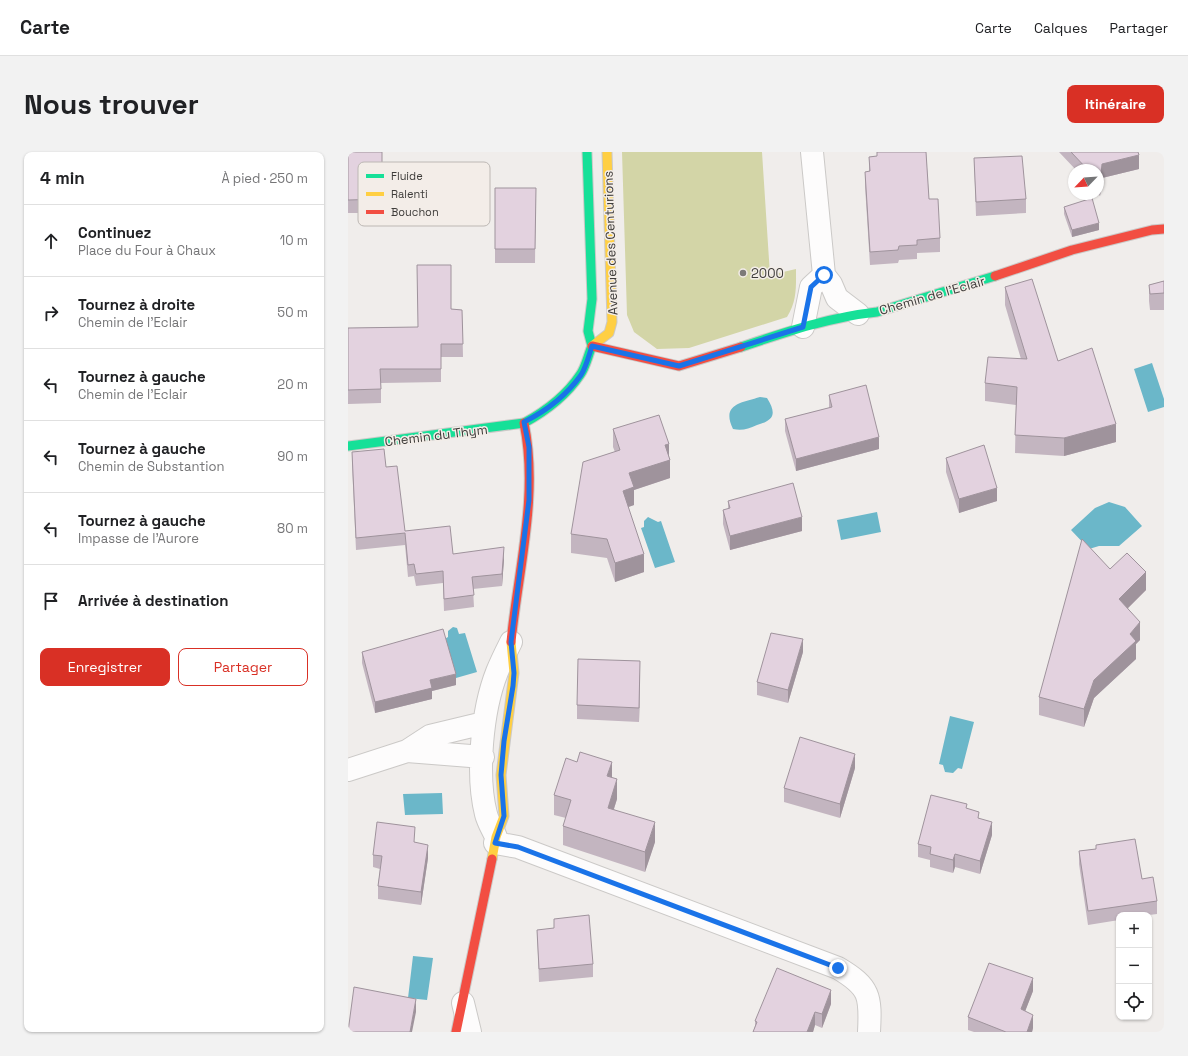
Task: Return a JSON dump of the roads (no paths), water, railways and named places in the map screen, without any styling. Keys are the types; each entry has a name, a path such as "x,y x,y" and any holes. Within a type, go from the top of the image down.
{"street":[{"name":"Avenue des Centurions","path":"586,152 592,299 588,331 592,346 609,333 612,322 607,152"},
{"path":"812,152 824,275 831,284 837,298 858,314"},
{"name":"Chemin de l'Eclair","path":"592,346 679,366 803,327 858,314 877,312 987,279 1072,250 1152,230 1164,229"},
{"path":"803,327 811,287 824,275"},
{"path":"456,1032 495,840 504,816 501,775 504,741 514,673 511,642 529,500 529,447 524,422 544,412 559,400 582,374 592,346"},
{"name":"Chemin du Thym","path":"348,446 499,427 524,422"},
{"path":"495,840 486,816 483,793 484,723 497,673 511,642"},
{"path":"348,770 407,751 430,736 484,723 496,728 504,741"},
{"path":"407,751 483,757 504,741"},
{"path":"495,840 518,847 838,968 855,977 865,988 870,1007 869,1032"},
{"path":"463,1003 470,1032"}],"water":[{"path":"1152,363 1164,399 1164,407 1148,412 1134,369"},
{"path":"760,397 767,398 772,408 772,416 767,421 748,429 733,429 729,414 731,409 740,403"},
{"path":"1109,502 1125,507 1142,526 1119,546 1099,546 1089,549 1071,530 1095,508"},
{"path":"877,512 881,532 841,540 837,520"},
{"path":"648,517 658,522 661,521 675,562 655,568 641,528 644,527 644,521"},
{"path":"453,627 457,628 459,634 465,633 477,672 456,678 443,640 448,637 448,631"},
{"path":"950,716 974,722 962,769 958,768 953,773 945,772 943,765 939,764"},
{"path":"442,793 443,814 405,815 403,794"},
{"path":"413,956 433,958 427,1000 408,998"}],"place":[{"name":"2000","path":"743,273"}]}
